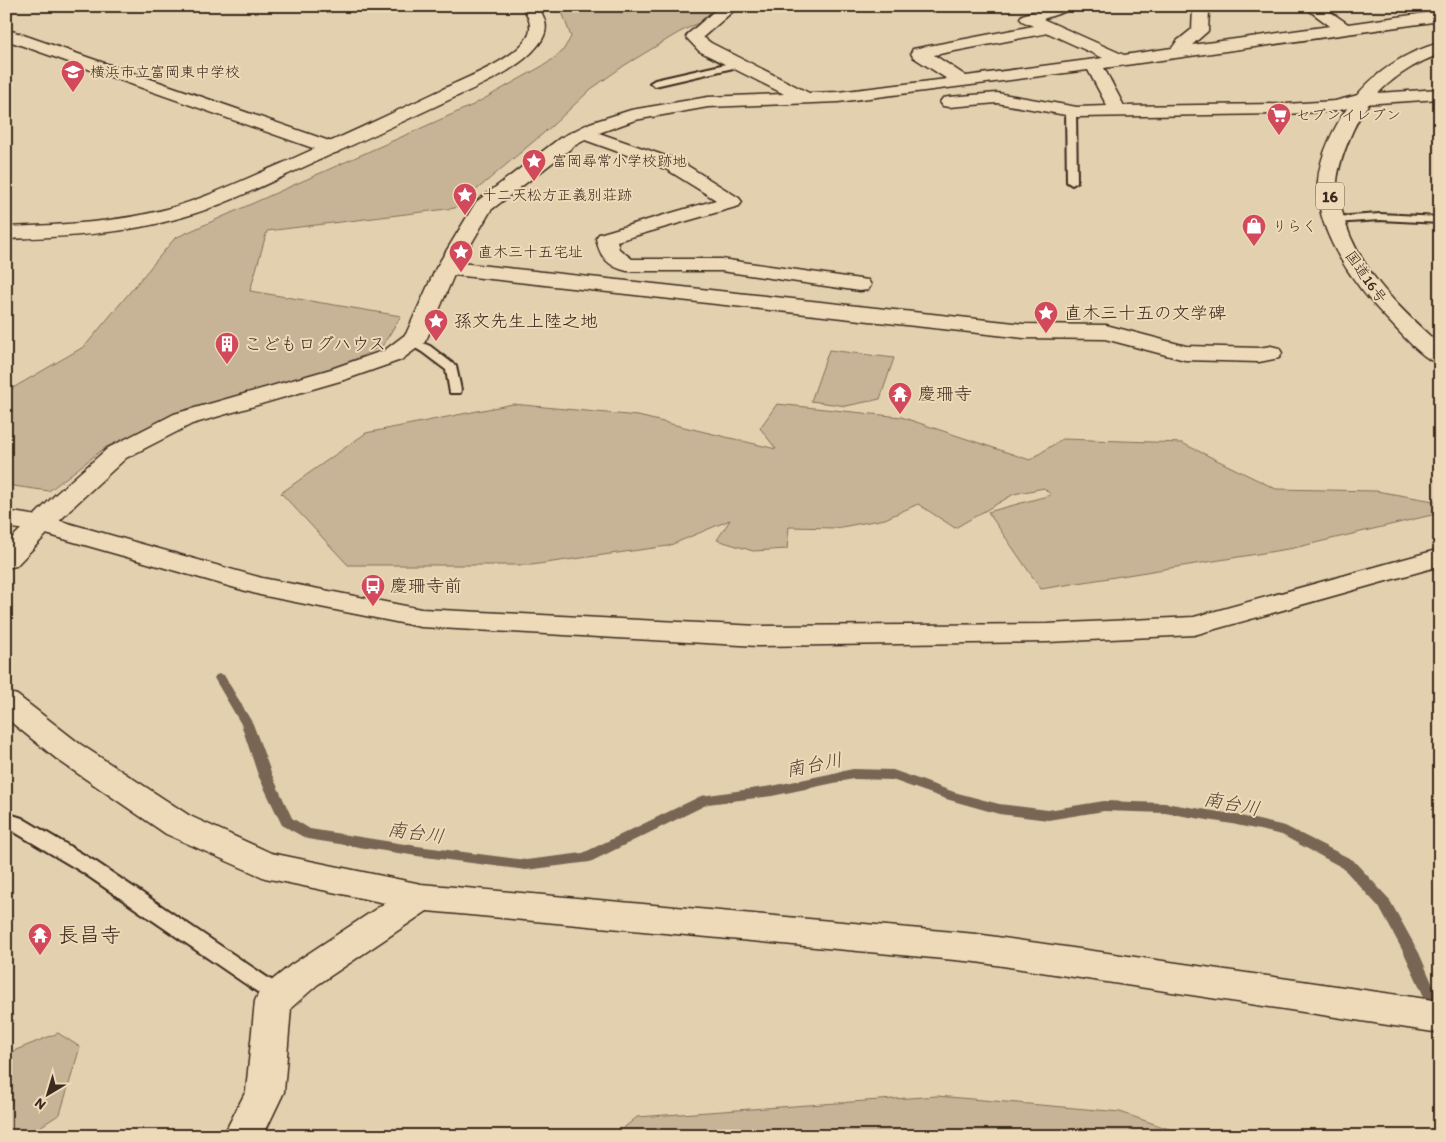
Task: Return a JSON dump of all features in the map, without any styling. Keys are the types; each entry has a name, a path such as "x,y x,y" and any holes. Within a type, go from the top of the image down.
{"main road":[{"path":"6,233 44,232 122,224 176,212 226,194 420,107 503,65 529,47 539,28 539,21 530,6"},
{"path":"731,6 714,18 694,37 705,47 805,98"},
{"path":"1052,6 1058,9 1028,18 1122,60"},
{"path":"1177,53 1183,44 1200,31 1201,9 1206,6"},
{"path":"1311,6 1343,28"},
{"path":"6,560 40,524 117,453 183,419 393,355 411,342 416,338 447,268 483,206 567,142 596,126 672,107 708,102 838,97 963,82 1440,16"},
{"path":"963,82 919,52 1048,28"},
{"path":"6,34 331,148"},
{"name":"国道16号","path":"1440,48 1402,65 1376,84 1362,99 1351,115 1336,148 1327,181 1334,220 1350,259 1372,291 1401,322 1440,357"},
{"path":"1094,64 1118,111"},
{"path":"930,104 979,98 997,98 1071,110 1286,109 1336,106 1362,99 1440,94"},
{"path":"838,97 867,109 892,108"},
{"path":"583,133 673,165 732,202 606,238 609,252 627,265 720,265 860,285"},
{"path":"447,268 1024,331 1106,332 1185,353 1258,355 1271,353"},
{"path":"6,519 40,524 260,586 421,618 758,636 1047,633 1194,626 1440,557"},
{"path":"6,702 69,752 178,825 265,865 421,898 976,948 1440,1018"},
{"path":"243,1136 265,1092 273,1001 304,975 421,898"}],"lane":[{"path":"655,83 738,64"},
{"path":"1071,110 1072,182"},
{"path":"1334,220 1380,217 1440,220"},
{"path":"411,342 426,350 452,369 456,390"},
{"path":"6,820 16,823 89,867 279,996"}],"shaded area":[{"path":"560,6 733,6 678,33 625,65 591,89 553,125 455,208 267,231 250,291 401,316 383,345 343,366 181,413 106,447 49,491 6,485 6,392 85,346 175,238 473,105 546,64 562,52 571,37"},
{"path":"829,350 894,358 880,399 846,406 811,401"},
{"path":"513,404 638,416 776,449 760,428 777,404 901,417 1030,460 1062,439 1182,443 1276,489 1376,491 1440,502 1440,513 1294,548 1041,589 988,512 1051,495 1044,488 1014,494 955,528 918,504 885,519 836,528 789,527 787,549 753,551 717,540 730,520 668,546 531,565 348,565 281,493 366,433"},
{"path":"58,1033 80,1047 60,1114 26,1136 6,1136 6,1054"},
{"path":"937,1096 1120,1112 1189,1136 614,1136 637,1117"}],"waterway":[{"name":"南台川","path":"220,678 247,724 265,775 287,821 307,834 526,865 585,858 706,799 772,791 853,774 893,775 951,796 999,809 1048,815 1104,806 1165,808 1232,819 1285,831 1348,864 1384,903 1412,953 1432,999"}],"place":[{"name":"横浜市立富岡東中学校","path":"73,93"},
{"name":"セブンイレブン","path":"1279,136"},
{"name":"富岡尋常小学校跡地","path":"534,182"},
{"name":"十二天松方正義別荘跡","path":"465,216"},
{"name":"りらく","path":"1254,247"},
{"name":"直木三十五宅址","path":"461,273"},
{"name":"直木三十五の文学碑","path":"1046,334"},
{"name":"孫文先生上陸之地","path":"436,342"},
{"name":"こどもログハウス","path":"227,365"},
{"name":"慶珊寺","path":"900,415"},
{"name":"慶珊寺前","path":"373,607"},
{"name":"長昌寺","path":"40,956"}]}
